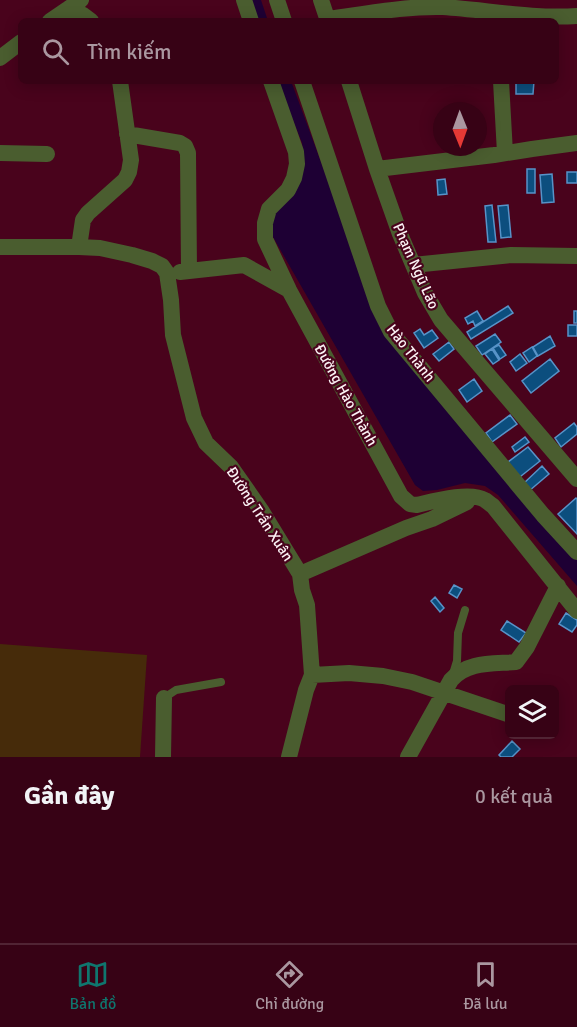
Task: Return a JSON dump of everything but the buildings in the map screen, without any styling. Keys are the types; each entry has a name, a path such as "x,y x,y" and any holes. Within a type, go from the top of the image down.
{"street":[{"path":"244,0 250,18"},
{"path":"278,0 283,18"},
{"path":"321,0 327,18"},
{"path":"54,18 75,4 86,18"},
{"path":"343,18 441,7 499,17 577,16"},
{"path":"0,58 18,44"},
{"path":"79,247 83,220 124,180 129,172 131,160 120,84"},
{"name":"Đường Hào Thành","path":"272,84 296,152 297,164 291,186 270,209 265,223 265,238 289,290 405,501 417,505 477,497"},
{"name":"Hào Thành","path":"303,84 378,306 391,332 543,515 577,552"},
{"name":"Phạm Ngũ Lão","path":"350,84 400,234 425,293 441,320 577,479"},
{"path":"501,84 505,153"},
{"path":"127,134 180,143 185,146 188,153 189,271"},
{"path":"377,169 577,143"},
{"path":"0,153 47,154"},
{"path":"0,247 100,248 152,261 162,266 167,273 244,265 289,290"},
{"path":"413,265 511,255 577,255"},
{"name":"Đường Trần Xuân","path":"167,273 173,335 194,418 206,444 231,466 300,574 310,622 312,675 289,757"},
{"path":"300,574 396,532 432,519 477,497 493,506 577,611"},
{"path":"408,757 448,686 462,669 471,666 516,662 527,647 558,586"},
{"path":"312,675 349,673 375,675 448,686 505,713"},
{"path":"163,757 164,698"}],"lane":[{"path":"448,686 457,661 458,633 465,610"},
{"path":"164,698 176,690 221,682"}],"shaded area":[{"path":"244,0 261,0 267,18 251,18"},
{"path":"278,84 292,84 374,305 577,558 577,586 498,495 485,486 465,483 423,491 415,485 273,237 272,208 304,164 302,143"},
{"path":"0,644 147,655 140,757 0,757"}]}
